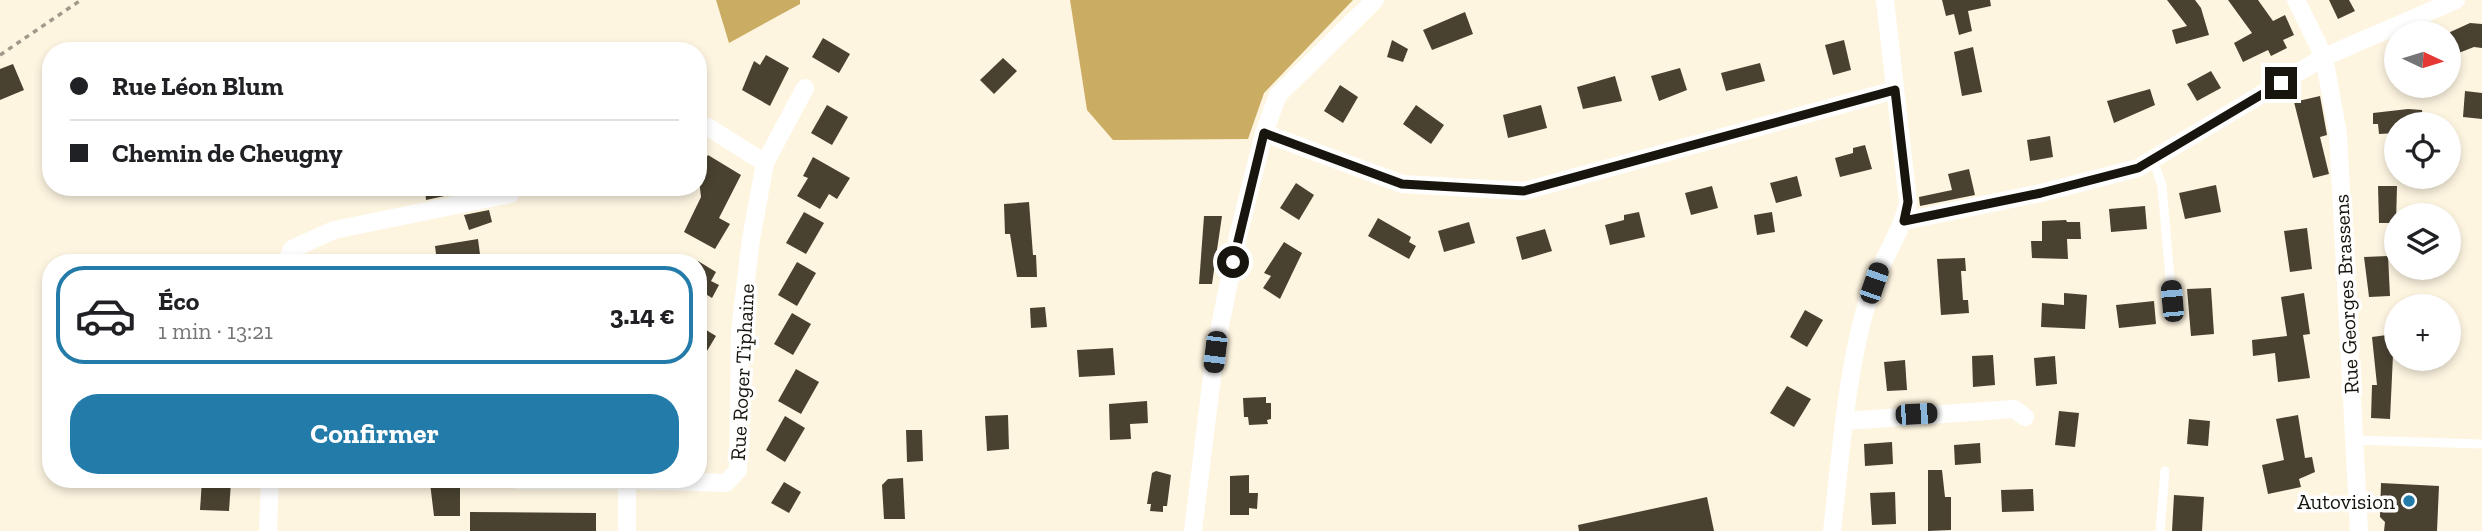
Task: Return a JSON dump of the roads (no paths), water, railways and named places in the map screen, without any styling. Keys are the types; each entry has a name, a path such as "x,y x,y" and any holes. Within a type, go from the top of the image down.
{"street":[{"path":"1193,531 1215,352 1238,236 1264,133 1279,95 1375,0"},
{"path":"1832,531 1844,421 1868,298 1879,268 1904,221 1908,202 1885,0"},
{"name":"Rue Georges Brassens","path":"2296,0 2324,57 2338,134 2359,531"},
{"path":"1904,221 2041,193 2138,168 2324,57 2456,0"},
{"name":"Rue Roger Tiphaine","path":"707,482 726,483 738,470 740,330 751,239 765,163 805,88"},
{"path":"1264,133 1402,184 1524,191 1895,90"},
{"path":"708,127 765,163"},
{"path":"290,254 292,250 334,230 500,196"},
{"path":"1844,421 2014,409 2025,418"},
{"path":"268,531 270,488"},
{"name":"Rue Roger Tiphaine","path":"627,531 629,488"}],"lane":[{"path":"2152,159 2162,186 2172,301"},
{"path":"2354,440 2482,444"},
{"path":"2160,531 2165,471"}],"place":[{"name":"Autovision","path":"2409,501"}]}
